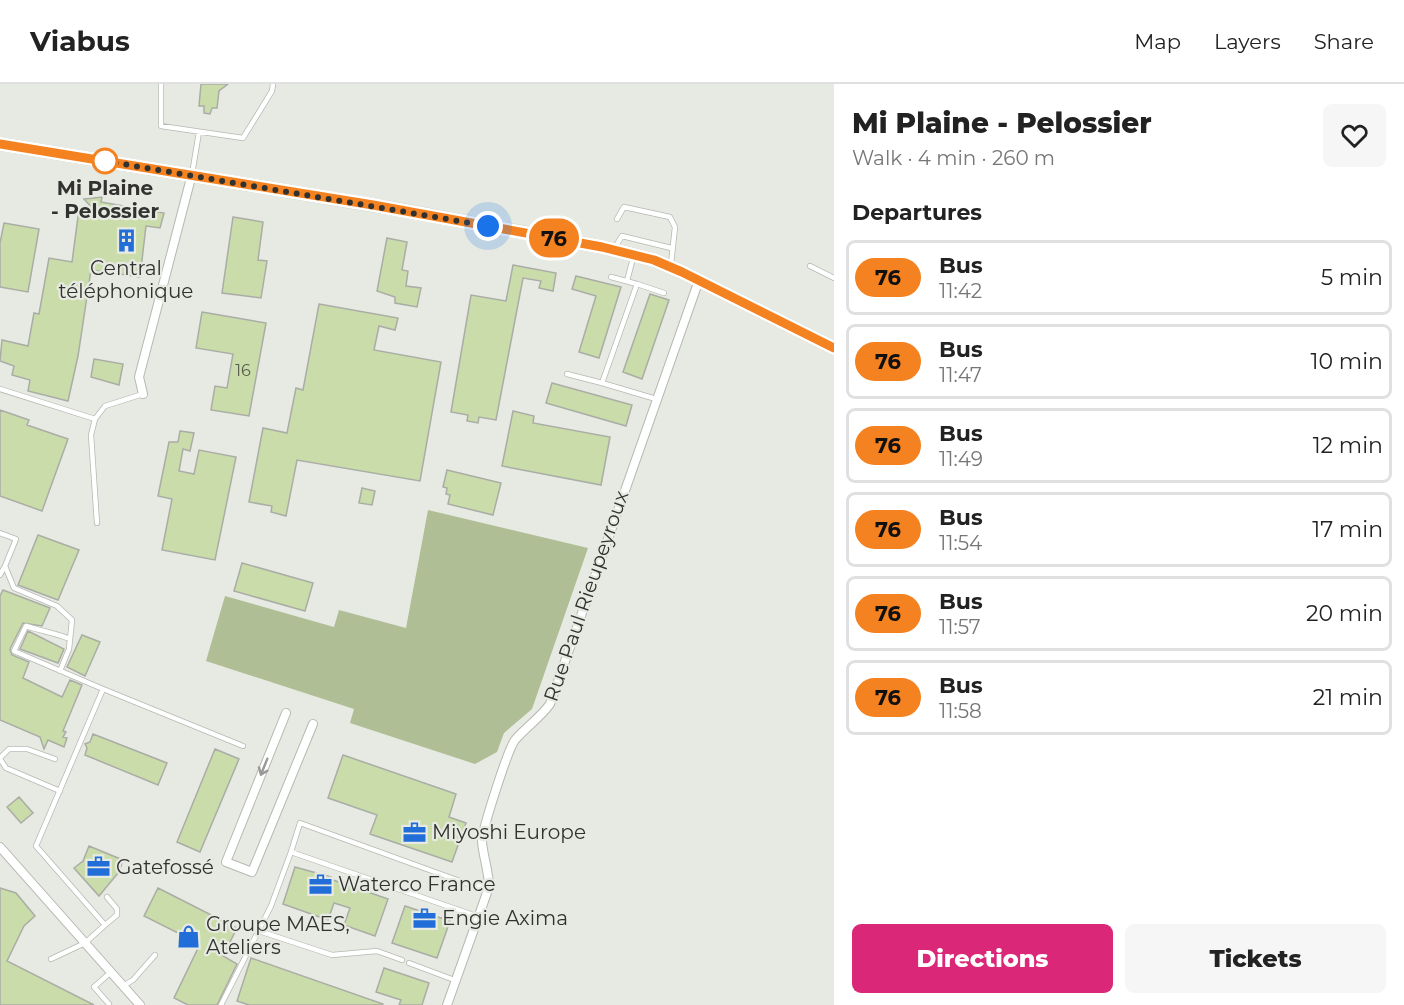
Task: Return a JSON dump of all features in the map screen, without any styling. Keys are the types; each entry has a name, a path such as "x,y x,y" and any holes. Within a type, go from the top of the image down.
{"street":[{"path":"0,144 192,174 614,250 670,267 834,348"},
{"path":"143,394 139,377 192,174"},
{"name":"Rue Paul Rieupeyroux","path":"447,1005 489,887 489,871 482,841 513,742 542,716 550,704 699,280"},
{"path":"286,713 226,862 252,872 313,724"},
{"path":"0,847 140,1005"}],"lane":[{"path":"161,84 161,126 243,138 272,91 273,84"},
{"path":"192,174 199,132"},
{"path":"617,219 624,207 670,217 675,227 670,267"},
{"path":"614,250 622,236 671,248"},
{"path":"627,281 634,255"},
{"path":"810,266 834,278"},
{"path":"611,277 664,293"},
{"path":"602,383 637,284"},
{"path":"567,374 656,399"},
{"path":"0,389 95,419"},
{"path":"97,523 91,435 95,419 105,406 143,394"},
{"path":"0,533 16,539 0,574"},
{"path":"5,566 14,588 57,606 72,620 69,649 60,671"},
{"path":"70,639 48,630 39,631 26,626 14,651 243,746"},
{"path":"103,689 36,846 105,925"},
{"path":"54,759 27,749 9,749 0,758 6,768 60,791"},
{"path":"221,1005 272,906 300,823 468,884 489,887"},
{"path":"291,852 479,917"},
{"path":"51,959 85,943 117,915 117,909 107,897"},
{"path":"259,931 332,955 376,951 402,960"},
{"path":"123,986 133,980 155,955"},
{"path":"409,963 457,981"},
{"path":"109,1004 94,987 111,972"}],"green space":[{"path":"428,510 588,548 532,709 504,733 497,752 475,764 350,723 354,709 206,661 225,596 334,627 339,610 406,628"}],"building":[{"path":"201,84 228,84 219,91 217,108 212,108 210,114 204,113 204,106 199,106"},
{"path":"102,197 101,202 164,213 160,228 146,226 140,277 91,270 78,356 68,401 28,391 30,380 12,375 14,366 0,361 2,340 28,346 34,313 39,314 49,258 72,262 79,209 95,211 84,199"},
{"path":"233,217 263,222 258,260 267,261 261,298 222,293"},
{"path":"4,223 39,229 28,292 0,287 0,243"},
{"path":"387,238 407,242 402,270 408,271 406,286 421,288 417,307 395,303 395,297 377,291"},
{"path":"513,265 556,273 553,291 539,288 541,281 523,278 496,420 479,417 478,423 467,421 468,415 451,412 471,295 506,301"},
{"path":"576,276 621,287 599,358 579,352 596,296 572,289"},
{"path":"650,294 669,300 642,379 623,372"},
{"path":"319,304 398,318 395,330 379,326 374,350 441,362 420,481 297,460 286,516 271,512 272,506 249,502 263,428 287,433 296,388 303,390"},
{"path":"202,312 266,323 249,416 211,410 215,386 227,388 233,354 196,348"},
{"path":"94,359 123,364 119,385 91,377"},
{"path":"552,383 632,405 626,426 546,403"},
{"path":"0,410 29,420 27,425 68,439 42,511 0,496"},
{"path":"513,411 534,416 533,423 610,437 601,485 502,466"},
{"path":"180,431 194,433 190,451 183,449 179,471 194,474 199,450 236,457 215,560 162,550 172,499 158,496 169,442 178,442"},
{"path":"447,470 501,483 493,515 448,504 450,495 446,494 447,488 443,487"},
{"path":"362,488 375,491 372,505 359,503"},
{"path":"38,535 79,550 58,600 18,585"},
{"path":"242,563 313,583 305,611 234,591"},
{"path":"3,590 50,608 42,626 23,623 10,649 12,655 29,662 23,678 62,697 70,680 82,685 63,731 66,732 63,737 67,738 64,747 48,740 44,749 40,737 0,720 0,596"},
{"path":"28,631 64,649 58,663 20,649"},
{"path":"82,635 100,642 85,676 67,667"},
{"path":"93,734 167,763 158,785 85,755 87,748 85,744 90,742"},
{"path":"215,749 239,759 200,852 177,842"},
{"path":"343,755 456,794 449,817 466,823 452,862 370,834 377,815 328,798"},
{"path":"19,797 33,813 21,823 7,807"},
{"path":"89,846 123,860 119,872 99,896 74,868 83,861"},
{"path":"295,867 331,877 330,879 388,899 375,936 344,925 350,908 334,903 328,920 283,904"},
{"path":"0,888 16,893 35,916 24,926 7,961 94,1005 0,1005"},
{"path":"158,888 237,928 223,956 237,964 217,1005 188,1005 174,998 200,944 144,916"},
{"path":"405,906 450,921 437,958 392,943"},
{"path":"251,958 383,1004 249,1005 237,1001"},
{"path":"384,968 429,983 422,1005 399,1005 401,1000 376,992"}],"bus line":[{"name":"76","path":"0,144 192,174 602,247 654,260 682,272 834,348"}],"place":[{"name":"Mi Plaine - Pelossier","path":"105,161"},
{"name":"Central téléphonique","path":"126,240"},
{"name":"Miyoshi Europe","path":"414,832"},
{"name":"Gatefossé","path":"98,867"},
{"name":"Waterco France","path":"320,884"},
{"name":"Engie Axima","path":"424,918"},
{"name":"Groupe MAES, Ateliers","path":"188,936"}],"route":[{"path":"105,161 488,226"}]}
